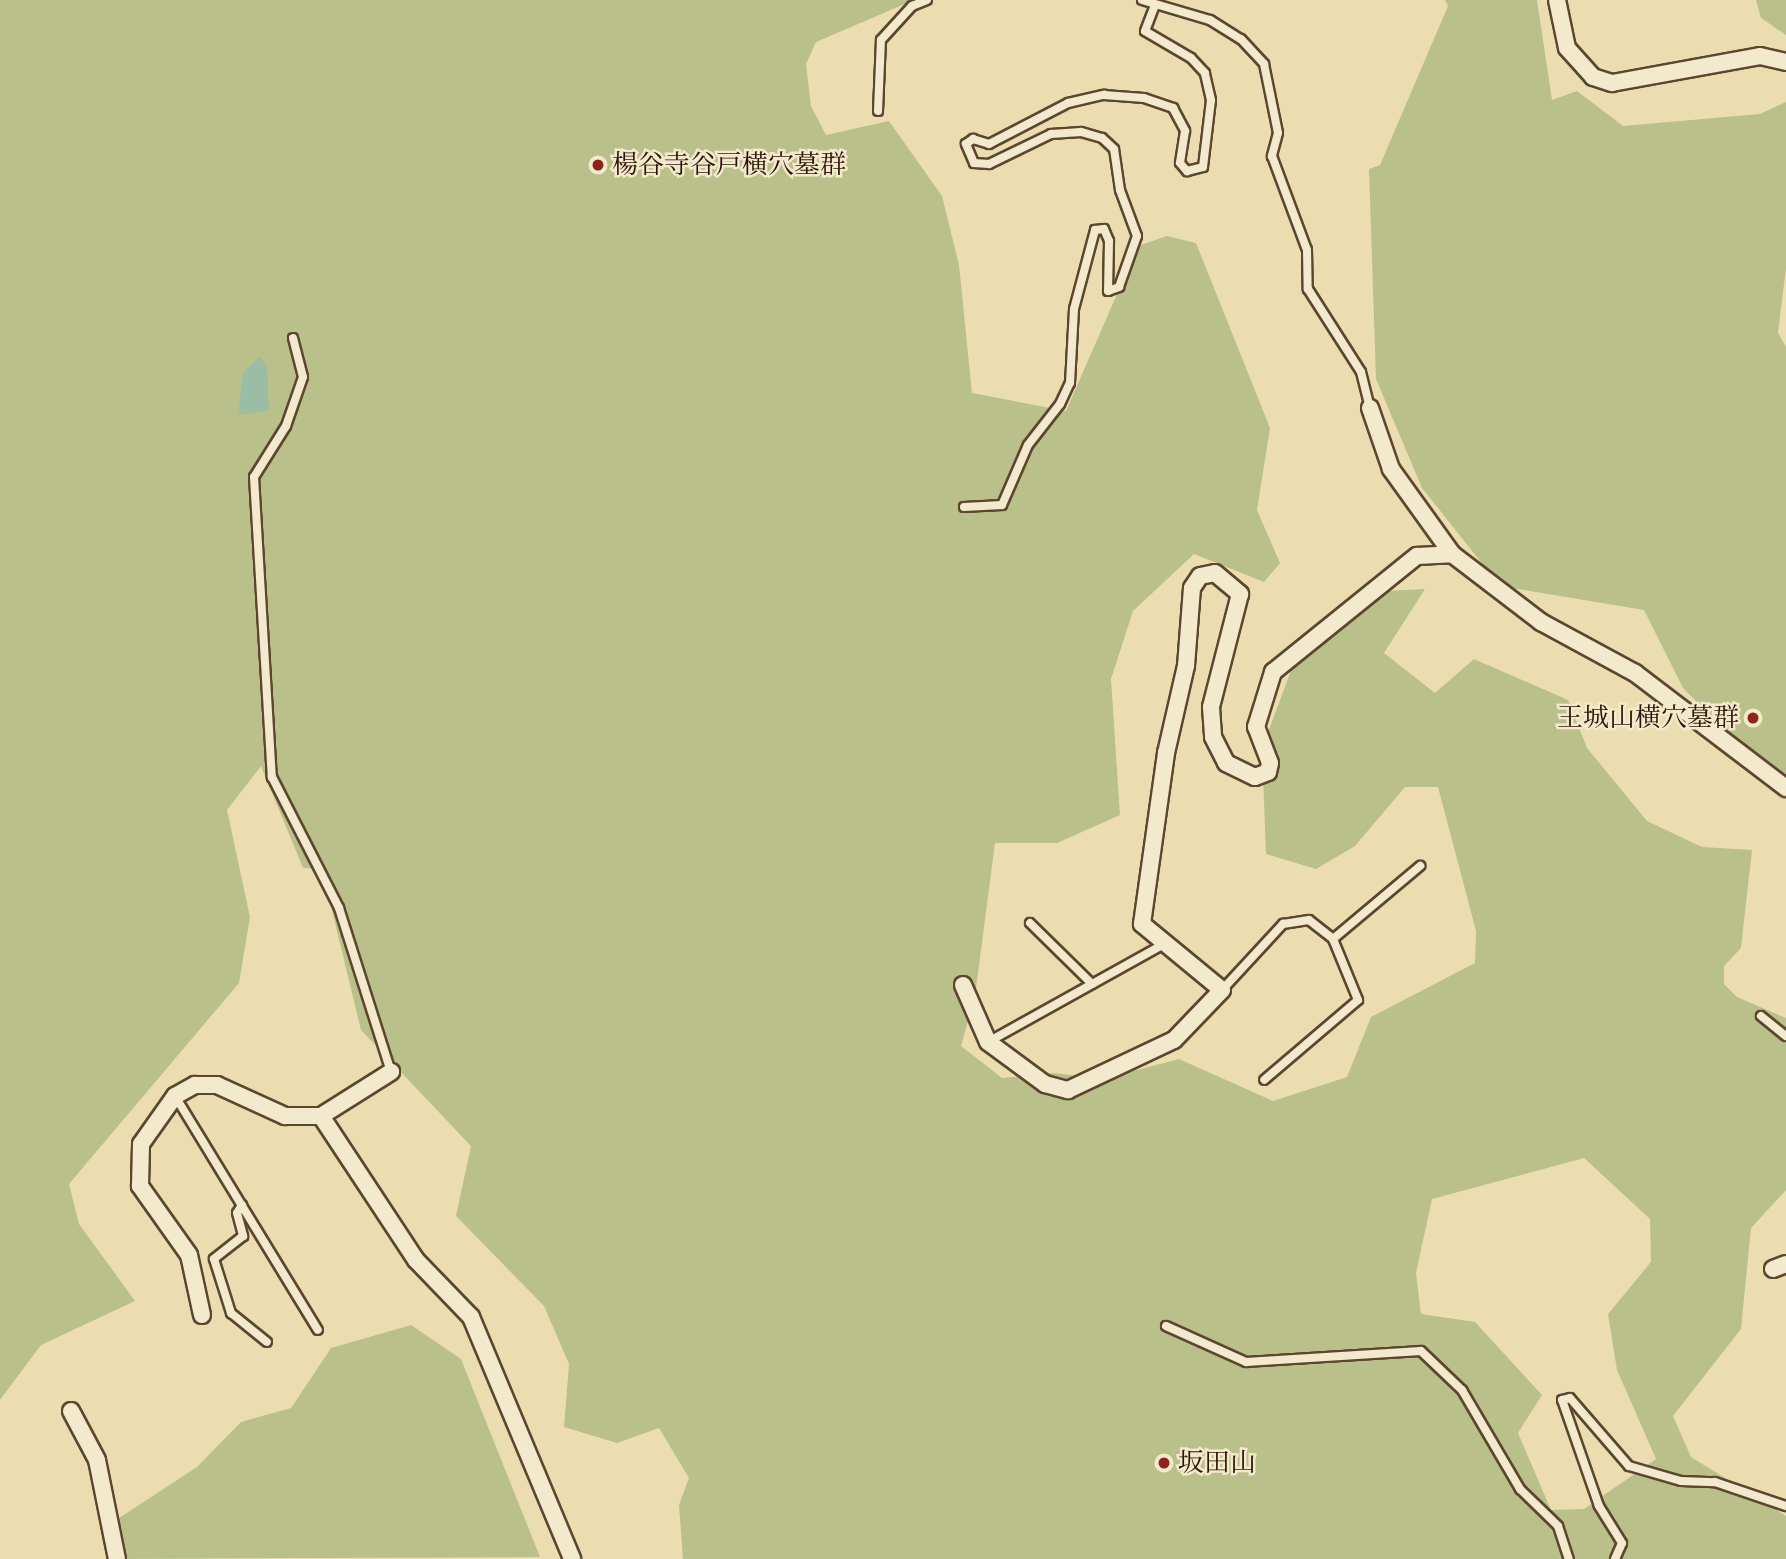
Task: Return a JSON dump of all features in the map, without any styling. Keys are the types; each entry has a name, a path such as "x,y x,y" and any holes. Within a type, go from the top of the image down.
{"street":[{"path":"1557,0 1567,48 1593,77 1612,83 1760,56 1786,62"},
{"path":"1370,408 1391,469 1452,554 1541,622 1636,673 1786,788"},
{"path":"963,985 988,1042 1045,1084 1068,1090 1174,1040 1222,990 1142,924 1166,753 1186,666 1192,588 1200,576 1215,573 1240,594 1211,707 1213,737 1226,762 1248,778 1268,772 1270,763 1256,727 1273,672 1417,556 1452,554"},
{"path":"202,1315 189,1255 140,1186 141,1144 175,1096 195,1085 217,1085 285,1116 321,1116 391,1072"},
{"path":"321,1116 416,1260 471,1317 572,1559"},
{"path":"71,1411 97,1460 117,1559"}],"lane":[{"path":"878,111 881,40 912,6 927,0"},
{"path":"1142,0 1210,20 1241,39 1264,64 1279,133 1272,156 1307,250 1308,289 1361,372 1370,408"},
{"path":"964,507 1002,505 1028,445 1060,404 1070,383 1074,309 1096,230 1107,233 1105,286 1112,292 1138,236 1120,190 1114,149 1102,138 1081,132 1051,134 989,163 974,163 966,144 973,139 989,144 1068,103 1104,95 1144,98 1173,108 1185,131 1180,163 1187,171 1203,167 1211,100 1205,73 1191,58 1145,31 1155,5"},
{"path":"293,338 303,377 286,426 254,477 272,777 339,908 391,1072"},
{"path":"1333,939 1420,866"},
{"path":"1222,990 1283,924 1309,920 1333,939 1358,1000 1264,1080"},
{"path":"1030,923 1092,984"},
{"path":"988,1042 1164,944"},
{"path":"1761,1016 1786,1035"},
{"path":"175,1096 318,1329"},
{"path":"242,1205 237,1213 243,1236 214,1259 231,1313 268,1342"},
{"path":"1166,1326 1246,1362 1421,1351 1462,1390 1520,1489 1558,1526 1569,1559"},
{"path":"1615,1559 1622,1543 1599,1506 1562,1400 1570,1398 1629,1466 1681,1481 1715,1482 1786,1506"}],"shaded area":[{"path":"0,0 914,0 816,42 806,64 811,106 826,135 889,121 942,196 959,265 972,393 1066,411 1138,246 1167,236 1196,243 1270,428 1257,510 1280,563 1264,582 1194,554 1133,611 1111,679 1120,815 1057,843 995,843 975,996 961,1046 1002,1078 1054,1073 1103,1079 1179,1059 1273,1101 1347,1077 1371,1017 1475,963 1476,931 1438,787 1405,787 1355,846 1316,869 1266,854 1262,748 1292,668 1325,628 1387,591 1425,589 1384,653 1435,693 1474,659 1568,700 1587,748 1647,821 1702,847 1752,850 1741,948 1724,966 1724,984 1737,997 1786,1018 1786,1190 1751,1228 1741,1329 1673,1416 1691,1457 1786,1516 1786,1559 683,1559 679,1505 689,1478 659,1428 617,1443 564,1427 569,1364 544,1306 456,1216 471,1146 361,1030 322,869 303,868 261,766 227,810 250,917 239,983 69,1184 79,1224 135,1301 41,1345 0,1400","holes":["1584,1158 1650,1219 1651,1262 1608,1314 1617,1370 1656,1459 1584,1509 1551,1510 1518,1433 1542,1395 1475,1322 1421,1314 1416,1273 1432,1199"]},
{"path":"1445,0 1537,0 1552,100 1577,91 1623,126 1760,114 1786,102 1786,268 1778,333 1786,347 1786,774 1754,760 1683,688 1644,610 1500,586 1422,488 1376,379 1369,169 1380,165 1448,6"},
{"path":"1756,0 1786,0 1786,35 1761,18"},
{"path":"259,357 267,366 269,410 238,415 243,373"},
{"path":"411,1325 461,1359 540,1557 121,1559 107,1526 197,1467 241,1422 291,1408 331,1348"}],"place":[{"name":"楊谷寺谷戸横穴墓群","path":"598,165"},
{"name":"王城山横穴墓群","path":"1753,718"},
{"name":"坂田山","path":"1164,1463"}]}
